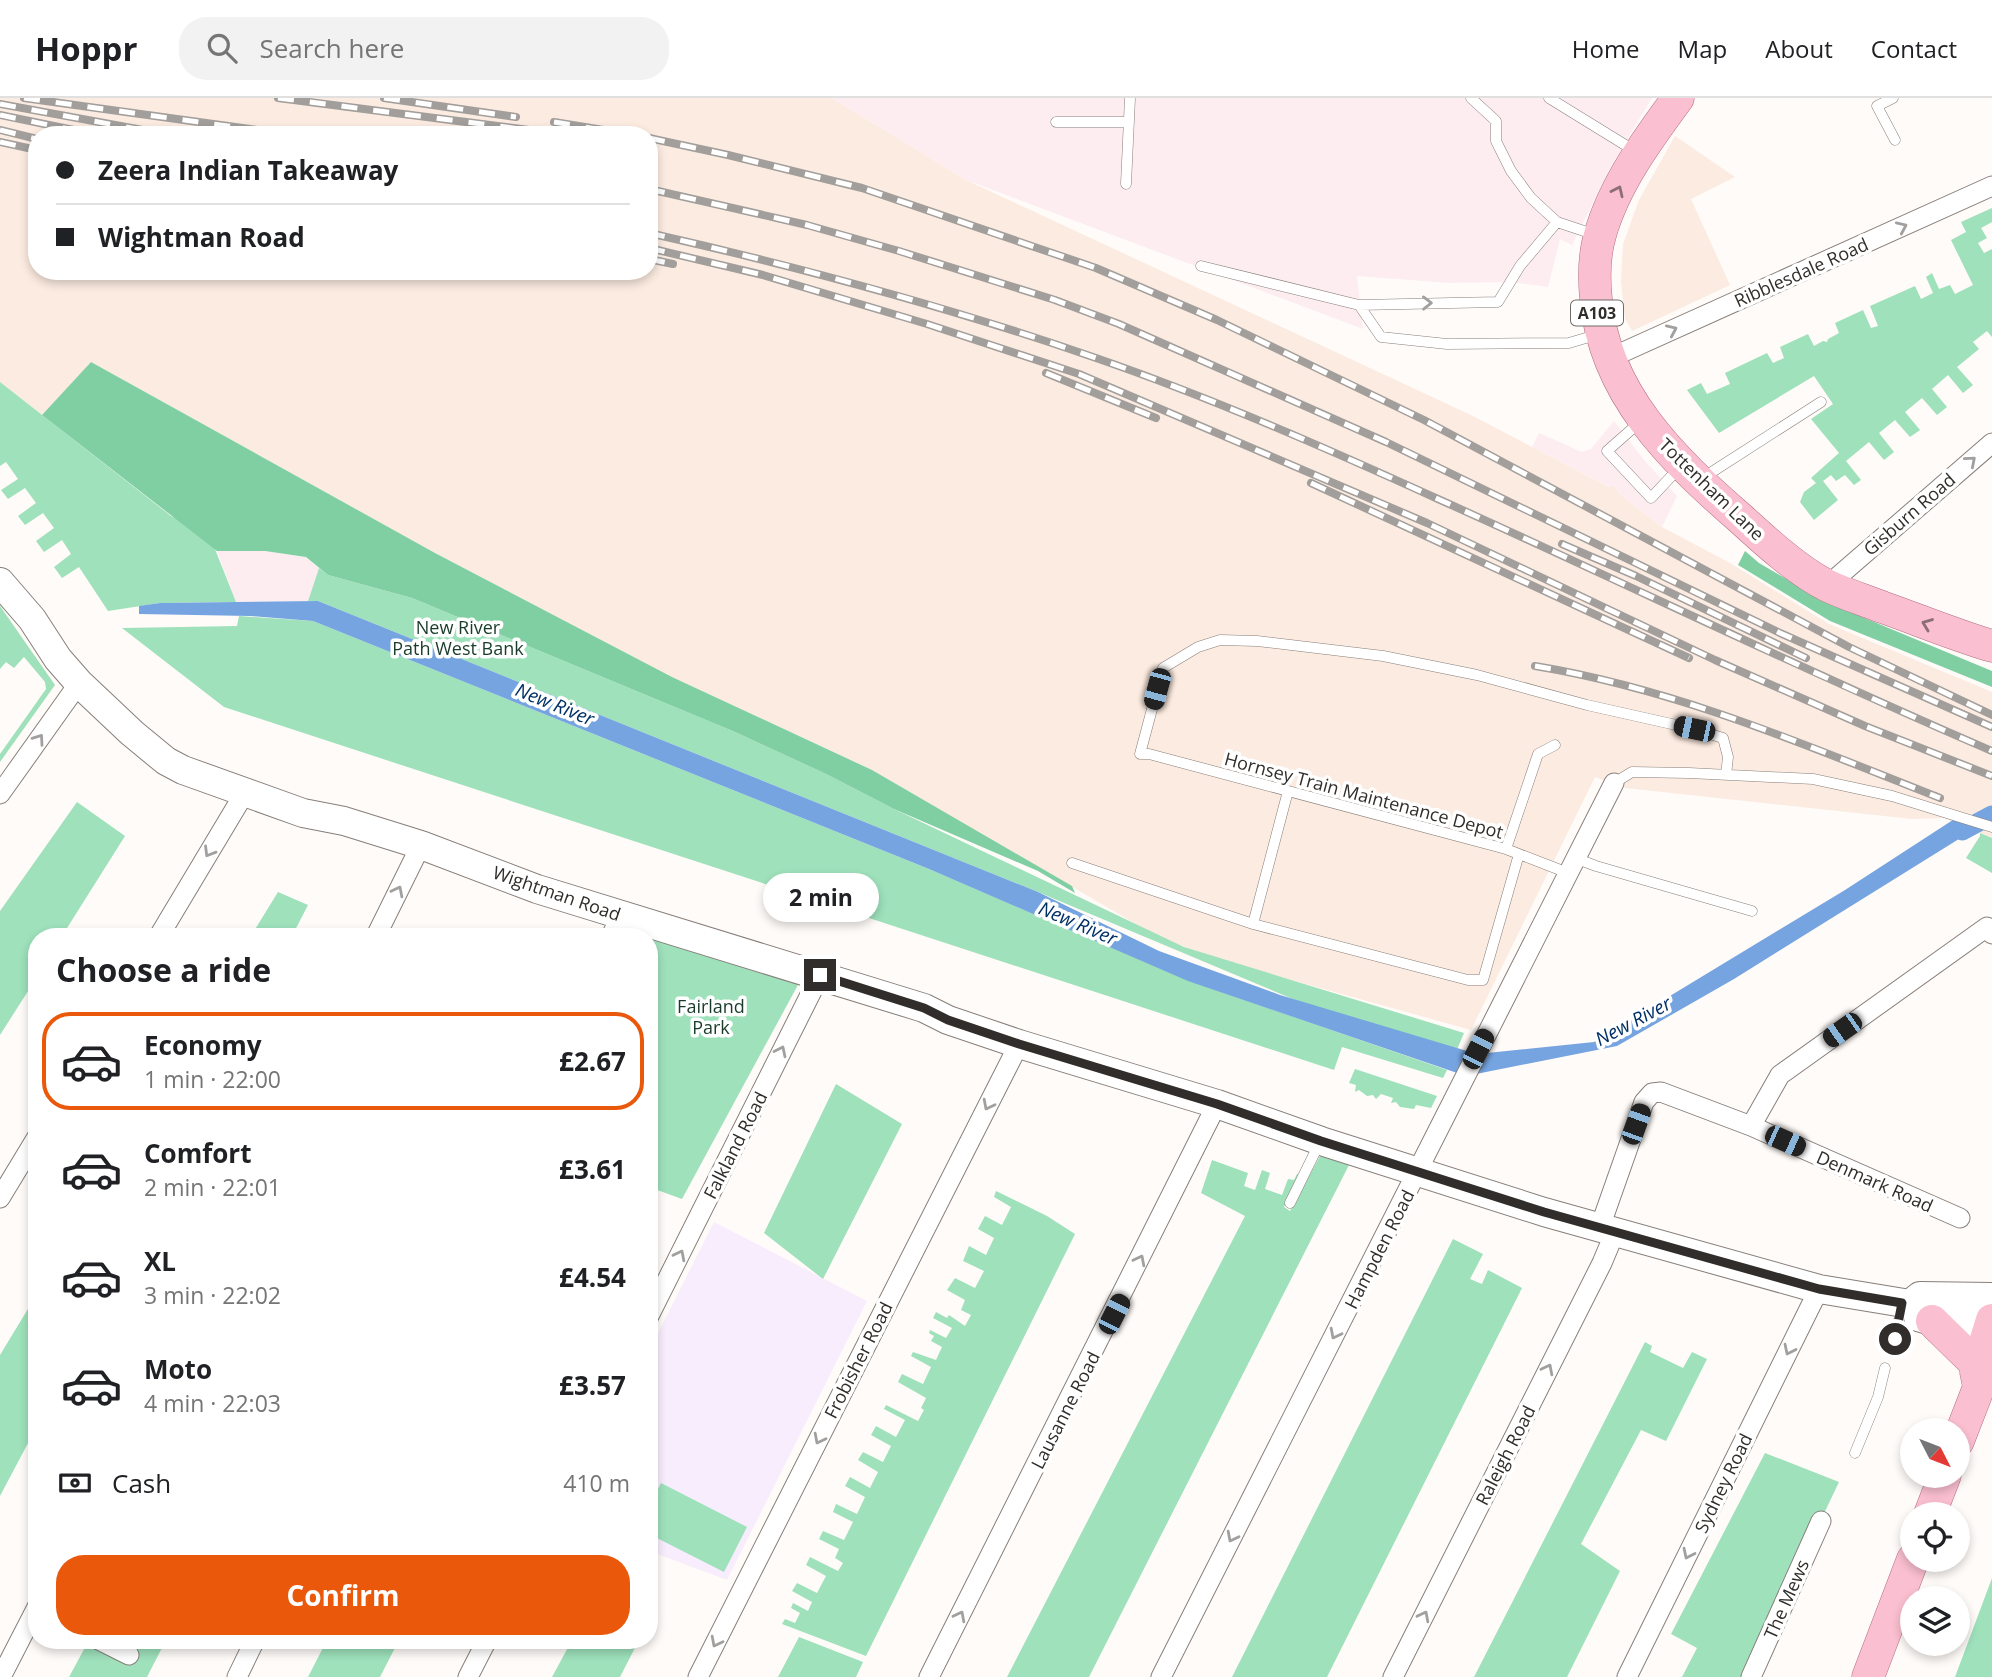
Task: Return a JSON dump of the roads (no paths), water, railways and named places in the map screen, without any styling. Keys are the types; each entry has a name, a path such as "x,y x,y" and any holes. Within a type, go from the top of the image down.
{"main road":[{"name":"Tottenham Lane","path":"1678,98 1638,153 1619,188 1600,236 1594,283 1605,346 1619,378 1664,448 1771,546 1827,586 1992,646"},
{"name":"Wightman Road","path":"0,582 32,619 58,659 79,683 111,716 166,761 201,778 303,814 344,821 421,845 537,889 616,925"},
{"name":"Wightman Road","path":"658,935 820,975 924,1008 948,1020 1019,1044 1217,1104 1321,1141 1607,1230 1819,1289 1915,1309 1992,1318"},
{"path":"1915,1309 1983,1377"},
{"path":"1967,1418 1983,1377 1992,1318"},
{"path":"1868,1677 1908,1572"}],"street":[{"name":"Ribblesdale Road","path":"1605,346 1992,186"},
{"name":"Gisburn Road","path":"1827,586 1992,443"},
{"path":"0,794 79,683"},
{"name":"Hampden Road","path":"1161,1677 1614,783"},
{"path":"164,928 244,794"},
{"path":"380,928 421,845"},
{"path":"1751,1126 1780,1074 1987,927 1992,934"},
{"name":"Falkland Road","path":"658,1298 820,975"},
{"name":"Frobisher Road","path":"698,1677 1019,1044"},
{"name":"Denmark Road","path":"1607,1230 1644,1102 1652,1093 1661,1093 1751,1126 1960,1218"},
{"name":"Lausanne Road","path":"929,1677 1217,1104"},
{"path":"0,1198 28,1152"},
{"name":"Raleigh Road","path":"1393,1677 1602,1263 1607,1230"},
{"name":"Sydney Road","path":"1627,1677 1819,1289"},
{"name":"The Mews","path":"1751,1677 1821,1521"},
{"path":"1,1677 28,1624"},
{"path":"117,1649 129,1655"},
{"path":"237,1677 251,1649"},
{"path":"468,1677 482,1649"}],"lane":[{"path":"1126,184 1130,98"},
{"path":"1471,98 1496,121 1496,141 1511,172 1531,198 1557,222 1600,236"},
{"path":"1549,98 1638,153"},
{"path":"1893,98 1877,106 1895,141"},
{"path":"1056,122 1129,122"},
{"path":"1201,266 1359,305 1498,302 1520,266 1557,222"},
{"path":"1359,305 1381,337 1447,344 1569,343 1605,346"},
{"path":"1643,419 1607,452 1651,498 1690,473 1821,402"},
{"name":"Hornsey Train Maintenance Depot","path":"1727,775 1728,757 1723,738 1694,729 1383,656 1257,641 1220,640 1198,647 1163,667 1140,754 1149,754 1519,854 1571,865 1596,866 1752,912"},
{"path":"1506,849 1538,754 1555,744"},
{"path":"1614,783 1632,772 1813,779 1892,796 1992,827"},
{"path":"1253,924 1288,791"},
{"path":"1072,863 1253,924 1468,981 1483,980 1519,854"},
{"path":"1290,1203 1321,1141"},
{"path":"1893,1348 1915,1309"},
{"path":"1855,1453 1878,1397 1885,1368"}],"water":[{"path":"318,601 1038,892 1159,951 1280,995 1477,1054 1594,1042 1845,890 1959,816 1983,824 1734,979 1617,1046 1466,1076 1188,981 929,869 313,621 250,616 139,614 139,606 160,603"}],"waterway":[{"name":"New River","path":"1962,831 1992,815"}],"railway":[{"path":"24,98 228,126"},
{"path":"278,98 497,126"},
{"path":"384,98 516,117"},
{"path":"0,104 121,126"},
{"path":"0,115 54,126"},
{"path":"554,122 579,126"},
{"path":"0,130 28,137"},
{"path":"658,140 862,188 1096,268 1217,320 1424,420 1849,647 1992,715"},
{"path":"0,142 28,148"},
{"path":"658,191 807,225 899,251 1055,300 1119,324 1386,442 1780,633 1992,727"},
{"path":"658,235 818,274 930,305 1041,339 1183,390 1396,480 1992,751"},
{"path":"658,250 763,275 927,324 1079,374 1427,523 1715,660 1865,726 1992,776"},
{"path":"658,261 673,264"},
{"path":"1046,373 1156,418"},
{"path":"1311,483 1689,658"},
{"path":"1562,544 1636,576 1806,658"},
{"path":"1535,666 1587,676 1690,704 1791,739 1940,798"}],"park label":[{"name":"New River Path West Bank","path":"458,637"},
{"name":"Fairland Park","path":"711,1016"}]}
